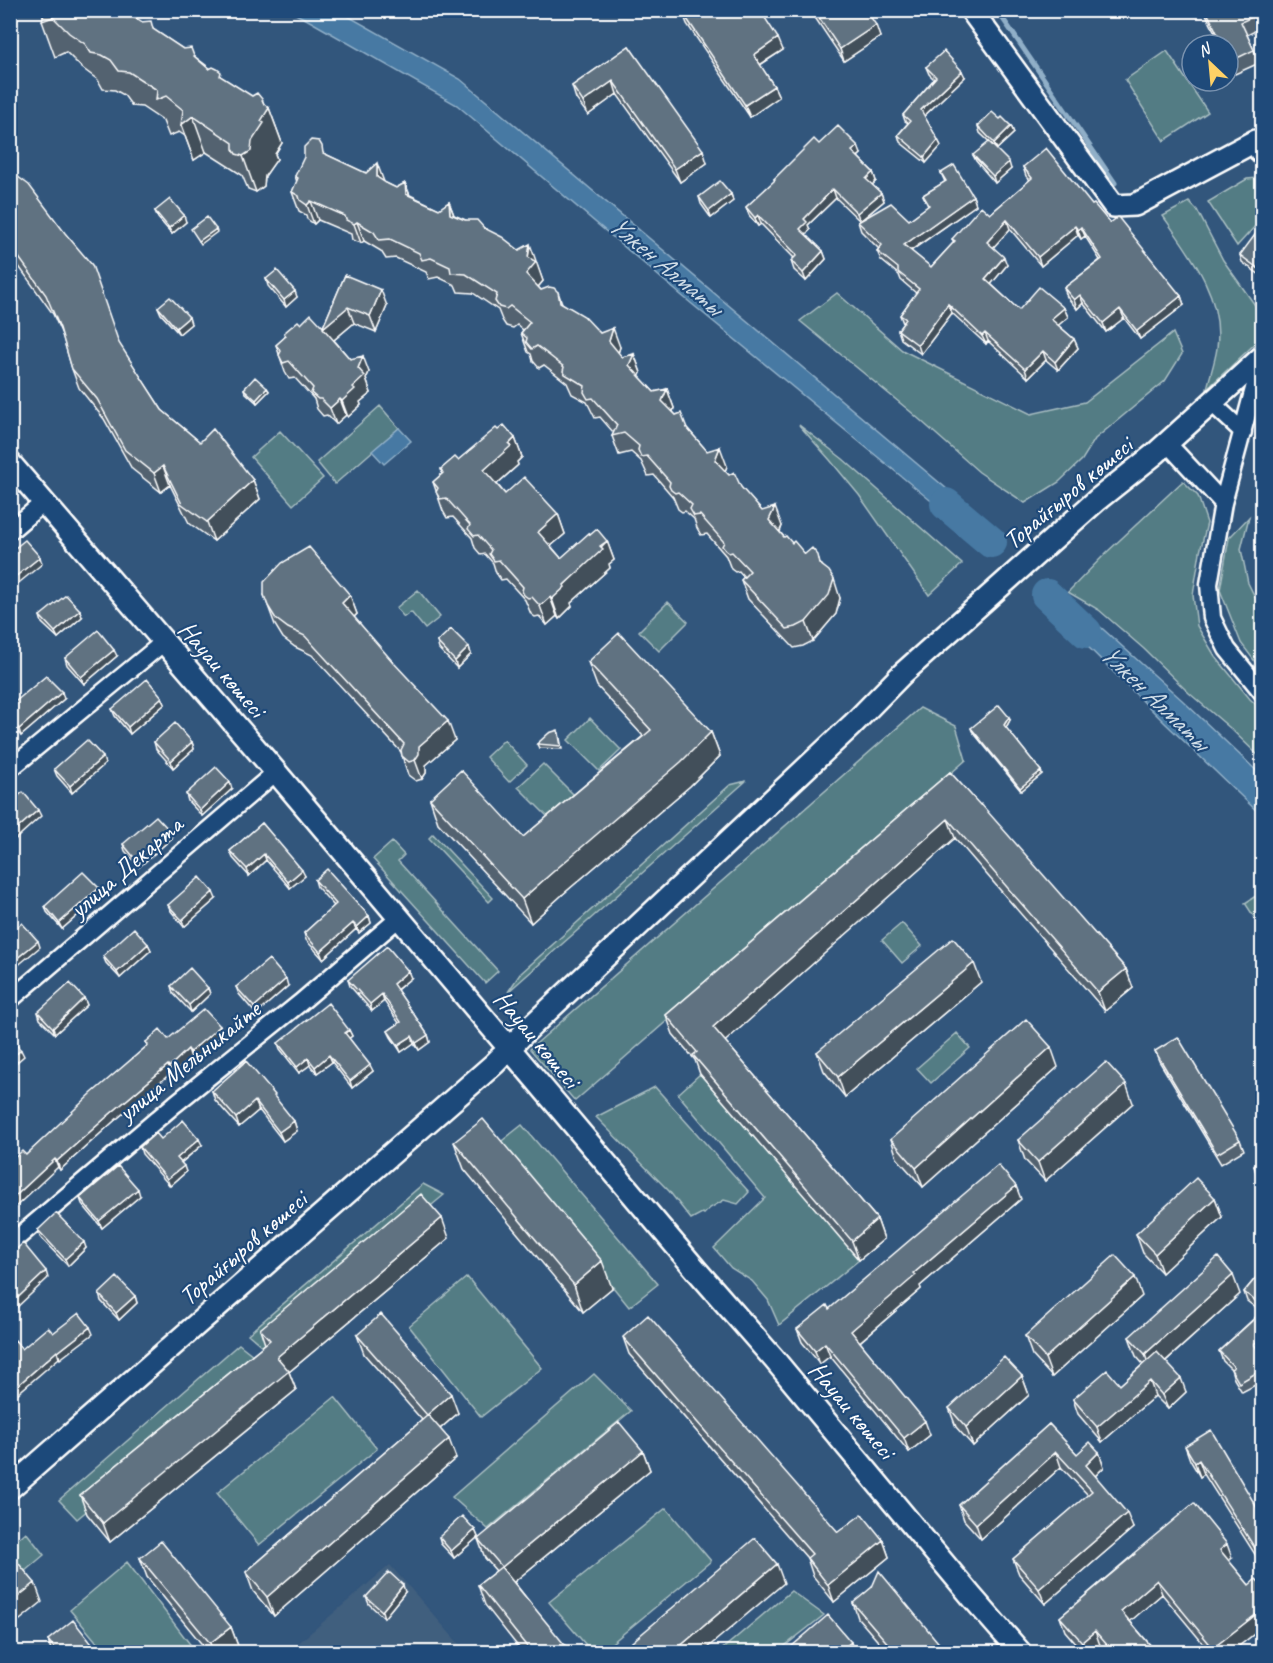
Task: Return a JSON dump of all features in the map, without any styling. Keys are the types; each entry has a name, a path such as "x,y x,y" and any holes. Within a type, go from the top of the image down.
{"street":[{"path":"972,10 1114,206 1134,205 1260,144"},
{"path":"1263,358 1223,503 1209,584 1212,618 1227,649 1263,692"},
{"name":"Торайғыров көшесі","path":"10,1488 510,1048 529,1027 852,725 903,674 960,631 1263,358"},
{"path":"1212,403 1243,432"},
{"path":"1162,448 1223,503"},
{"name":"Науаи көшесі","path":"10,463 276,772 698,1272 782,1368 1020,1653"},
{"path":"10,531 44,502"},
{"path":"10,769 164,642"},
{"name":"улица Декарта","path":"10,1000 276,772"},
{"name":"улица Мельникайте","path":"10,1245 399,918"}],"shaded area":[{"path":"390,1565 466,1652 288,1652"}],"green space":[{"path":"1167,51 1180,70 1180,93 1195,93 1208,112 1164,141 1125,80"},
{"path":"1258,178 1262,185 1262,216 1237,246 1208,202 1247,179"},
{"path":"1189,202 1197,210 1223,260 1262,315 1262,337 1207,389 1217,348 1218,329 1215,311 1203,277 1163,216"},
{"path":"837,293 902,350 1031,414 1085,402 1173,333 1182,354 1165,381 1095,439 1082,460 1059,482 1025,503 979,472 911,412 800,321"},
{"path":"380,406 399,428 335,484 317,462"},
{"path":"799,425 843,459 962,564 929,595 859,495"},
{"path":"280,431 323,478 293,505 251,457"},
{"path":"1183,481 1198,496 1207,523 1193,595 1197,626 1215,656 1250,699 1262,710 1262,759 1099,610 1068,592"},
{"path":"1249,517 1241,549 1248,583 1262,611 1262,671 1241,643 1220,590 1229,538"},
{"path":"418,590 440,617 425,629 411,612 404,617 396,608"},
{"path":"668,602 688,622 659,651 639,631"},
{"path":"920,708 956,726 966,760 575,1101 530,1049"},
{"path":"590,718 621,750 599,771 568,740"},
{"path":"504,740 527,765 509,782 486,757"},
{"path":"543,764 574,795 549,818 518,787"},
{"path":"746,781 508,992 520,974 730,785"},
{"path":"433,834 493,898 489,902 429,838"},
{"path":"392,842 404,855 398,861 498,971 485,983 373,859"},
{"path":"1262,892 1262,929 1245,903"},
{"path":"902,923 922,946 902,963 882,940"},
{"path":"957,1033 970,1048 931,1083 917,1068"},
{"path":"700,1074 859,1260 779,1325 768,1300 752,1281 731,1268 714,1248 765,1198 678,1094"},
{"path":"655,1087 749,1192 738,1204 724,1200 704,1214 691,1219 669,1191 596,1117"},
{"path":"522,1125 658,1284 629,1307 498,1144"},
{"path":"423,1184 444,1195 262,1346 248,1334"},
{"path":"467,1277 542,1368 481,1417 409,1326"},
{"path":"239,1344 263,1363 77,1519 59,1500"},
{"path":"594,1374 631,1411 488,1529 452,1497"},
{"path":"335,1397 377,1449 259,1545 217,1493"},
{"path":"666,1508 711,1561 601,1652 592,1652 549,1602"},
{"path":"26,1532 44,1555 11,1583 11,1545"},
{"path":"127,1562 196,1652 105,1652 70,1610"},
{"path":"791,1591 824,1615 777,1652 719,1652"}],"water":[{"path":"289,11 339,11 460,79 973,511 978,531 960,524 941,509 681,295 457,105"},
{"path":"399,428 411,441 384,464 372,451"},
{"path":"1055,602 1076,605 1182,700 1262,776 1262,816 1061,620"}],"building":[{"path":"45,10 124,10 141,22 151,21 153,29 183,49 191,48 194,56 209,69 213,67 217,69 221,72 220,76 252,96 257,93 269,108 261,121 264,123 252,141 251,151 243,156 236,154 233,143 193,116 181,125 183,110 166,96 156,100 157,90 129,72 119,71 111,60 91,53 85,44 69,33 53,17 42,21"},
{"path":"686,10 760,10 778,38 754,55 774,86 745,105 683,13"},
{"path":"814,10 866,10 876,25 840,49"},
{"path":"1206,10 1263,10 1241,22 1254,50 1240,57 1240,33 1217,33"},
{"path":"629,46 703,150 675,169 613,81 583,102 572,86"},
{"path":"944,51 962,71 921,110 938,140 924,157 898,135 910,121 903,115 936,77 926,67"},
{"path":"992,112 1000,119 1002,117 1011,126 994,143 978,126"},
{"path":"838,126 858,146 852,151 873,172 866,179 881,193 857,213 833,189 804,219 807,222 800,229 823,251 803,273 791,261 797,255 758,215 755,218 746,207 814,139 819,144"},
{"path":"311,140 319,141 323,153 366,173 377,163 377,177 386,183 396,188 405,183 406,194 439,209 449,202 450,214 465,220 477,220 484,228 502,237 519,250 530,244 528,257 536,262 526,274 541,290 554,288 558,292 560,302 584,316 600,333 613,328 609,341 622,357 634,354 629,365 654,392 667,389 662,401 676,415 681,413 687,428 707,451 720,447 715,460 729,475 734,472 741,487 762,511 775,507 769,520 784,537 786,536 792,543 794,541 805,554 812,548 818,555 820,564 829,571 834,579 829,595 806,622 787,629 741,580 750,571 732,552 725,550 722,546 724,542 700,515 694,516 690,509 692,505 678,492 671,490 670,482 647,456 641,457 639,446 624,433 612,436 617,425 593,398 588,399 584,392 585,386 565,374 564,367 537,346 532,349 526,342 527,338 521,333 530,322 510,306 506,309 499,307 495,301 497,294 466,274 451,273 450,267 431,258 422,260 419,253 390,239 379,240 374,232 357,222 354,224 346,220 345,216 311,201 307,205 300,200 299,196 292,192 298,178 295,176 304,157 304,147"},
{"path":"989,142 1009,162 993,176 973,155"},
{"path":"1046,148 1092,205 1094,204 1110,223 1118,217 1181,296 1137,331 1120,309 1103,323 1080,295 1074,300 1064,288 1102,259 1081,227 1078,230 1075,226 1038,257 1007,220 987,242 1004,257 985,279 1019,310 1039,287 1064,308 1051,319 1074,339 1055,362 1043,351 1025,369 985,333 982,336 948,304 918,345 898,330 906,319 900,315 919,289 877,251 882,245 858,222 891,203 909,220 929,205 923,195 946,181 941,173 954,165 973,196 904,245 931,267 955,241 952,239 981,206 990,214 1032,178 1023,167"},
{"path":"10,171 29,185 92,265 119,343 162,410 200,442 213,429 253,480 207,522 182,504 163,466 154,473 125,450 97,399 72,369 60,328 46,295 10,245"},
{"path":"720,181 731,194 709,211 699,197"},
{"path":"170,199 184,215 169,228 155,211"},
{"path":"207,217 216,229 199,241 191,229"},
{"path":"1257,232 1263,236 1263,272 1240,255"},
{"path":"277,270 295,291 284,300 266,279"},
{"path":"345,275 381,290 370,316 348,307 323,328 350,359 363,356 358,368 365,376 342,401 340,399 330,408 311,393 313,388 289,361 283,363 279,355 281,351 276,345 286,336 284,333 298,321 301,324 311,314 323,327"},
{"path":"170,297 189,317 176,328 158,307"},
{"path":"255,377 267,388 256,400 244,389"},
{"path":"504,425 515,438 509,444 511,446 484,470 505,494 524,477 558,514 538,532 561,558 589,533 590,535 597,529 607,541 600,546 603,549 564,585 565,587 540,606 532,597 528,598 524,595 523,587 499,560 494,561 489,554 491,550 478,535 474,536 468,529 470,525 446,498 440,499 436,492 438,488 433,482 443,473 441,469 455,457 458,460 496,428 498,430"},
{"path":"25,540 40,557 10,581 10,552"},
{"path":"309,547 350,595 342,603 448,721 419,746 419,754 415,760 409,762 402,756 401,750 404,744 305,636 276,619 268,606 264,595 264,582 282,563"},
{"path":"66,595 80,610 55,632 40,616"},
{"path":"451,629 469,647 455,661 437,642"},
{"path":"98,630 114,650 81,677 65,658"},
{"path":"619,633 711,732 681,762 522,899 430,799 461,770 523,837 651,730 588,662"},
{"path":"46,676 62,692 19,729 10,720 10,706"},
{"path":"147,679 162,697 128,727 112,709"},
{"path":"999,705 1009,717 1004,725 1041,771 1020,788 971,728"},
{"path":"175,723 192,742 171,761 154,742"},
{"path":"558,730 561,746 537,744 549,733"},
{"path":"87,740 103,757 70,786 54,769"},
{"path":"216,767 230,782 200,810 186,794"},
{"path":"950,772 1126,969 1098,992 948,819 713,1027 877,1219 852,1241 693,1055 697,1052 666,1015"},
{"path":"23,792 38,810 10,835 10,803"},
{"path":"156,816 170,831 136,860 123,844"},
{"path":"262,823 302,870 288,882 264,854 247,869 230,851"},
{"path":"327,869 369,916 357,927 353,923 320,952 304,933 336,904 315,880"},
{"path":"83,872 99,888 59,923 45,906"},
{"path":"200,877 213,892 182,920 168,905"},
{"path":"22,923 38,941 10,964 10,933"},
{"path":"134,928 148,944 117,972 103,956"},
{"path":"953,938 974,963 838,1077 817,1052"},
{"path":"387,946 408,971 393,984 428,1035 416,1043 412,1036 398,1045 388,1031 401,1022 382,994 370,1004 348,980"},
{"path":"269,959 286,979 254,1007 236,987"},
{"path":"190,968 208,988 189,1005 171,986"},
{"path":"70,983 84,998 53,1028 38,1012"},
{"path":"328,1003 349,1030 345,1033 370,1065 350,1081 329,1055 315,1067 308,1058 297,1067 278,1043"},
{"path":"204,1009 220,1026 190,1052 188,1049 169,1067 168,1065 57,1161 55,1159 10,1201 10,1162 22,1151 26,1155 92,1093 148,1045 146,1042 160,1029 168,1039"},
{"path":"1026,1019 1051,1047 916,1168 891,1139"},
{"path":"1178,1037 1240,1140 1217,1154 1155,1051"},
{"path":"10,1038 21,1050 10,1059"},
{"path":"246,1061 294,1121 279,1132 255,1101 236,1118 212,1091"},
{"path":"1106,1062 1126,1084 1038,1162 1018,1140"},
{"path":"483,1119 602,1261 574,1285 454,1142"},
{"path":"183,1120 199,1139 177,1158 184,1166 167,1179 140,1147 156,1133 161,1139"},
{"path":"1263,1161 1263,1180 1254,1166"},
{"path":"998,1165 1016,1186 914,1273 916,1275 851,1331 925,1421 904,1438 825,1343 815,1351 797,1329 827,1305 829,1309"},
{"path":"118,1166 138,1189 99,1221 80,1198"},
{"path":"1196,1178 1215,1198 1155,1254 1136,1234"},
{"path":"421,1194 442,1218 277,1357 289,1371 103,1523 80,1495 270,1340 260,1329"},
{"path":"56,1213 84,1242 65,1259 38,1230"},
{"path":"23,1243 46,1271 10,1305 10,1255"},
{"path":"1115,1255 1135,1277 1045,1358 1025,1336"},
{"path":"1218,1257 1233,1275 1145,1354 1129,1337"},
{"path":"1263,1269 1263,1307 1244,1292"},
{"path":"117,1277 135,1296 116,1313 99,1294"},
{"path":"1263,1311 1263,1336 1254,1344 1263,1358 1263,1369 1239,1383 1231,1369 1234,1367 1219,1351"},
{"path":"79,1313 90,1327 57,1351 10,1392 10,1344 15,1340 22,1349 48,1327 53,1333"},
{"path":"381,1314 451,1394 427,1415 357,1335"},
{"path":"648,1315 838,1532 862,1514 883,1540 828,1585 807,1558 812,1554 623,1337"},
{"path":"1157,1352 1181,1378 1162,1395 1150,1381 1097,1427 1073,1399 1107,1370 1120,1385"},
{"path":"1004,1357 1022,1376 966,1427 949,1408"},
{"path":"428,1415 449,1439 267,1597 246,1572"},
{"path":"619,1422 643,1451 502,1567 478,1539"},
{"path":"1049,1424 1077,1454 1090,1442 1099,1452 1086,1465 1127,1513 1039,1589 1013,1559 1092,1491 1056,1452 976,1524 959,1505"},
{"path":"1211,1430 1263,1518 1263,1561 1199,1460 1195,1463 1185,1446"},
{"path":"1263,1443 1263,1457 1257,1446"},
{"path":"1194,1503 1227,1544 1220,1550 1249,1585 1256,1579 1259,1582 1263,1580 1263,1609 1213,1648 1157,1580 1121,1611 1157,1653 1114,1653 1095,1631 1082,1642 1060,1617"},
{"path":"462,1516 475,1530 451,1551 439,1537"},
{"path":"755,1538 777,1564 672,1653 619,1653"},
{"path":"161,1541 231,1627 210,1643 140,1558"},
{"path":"14,1558 35,1583 10,1603 10,1562"},
{"path":"501,1567 568,1649 563,1653 532,1653 478,1585"},
{"path":"879,1571 947,1653 896,1653 853,1603 872,1587"},
{"path":"389,1572 403,1585 382,1611 366,1597"},
{"path":"828,1615 851,1642 838,1653 784,1653"},
{"path":"73,1620 99,1653 58,1653 48,1640"}],"waterway":[{"path":"997,10 1115,183"},
{"name":"Үлкен Алматы","path":"946,504 991,542"},
{"name":"Үлкен Алматы","path":"1047,595 1086,632"}]}
